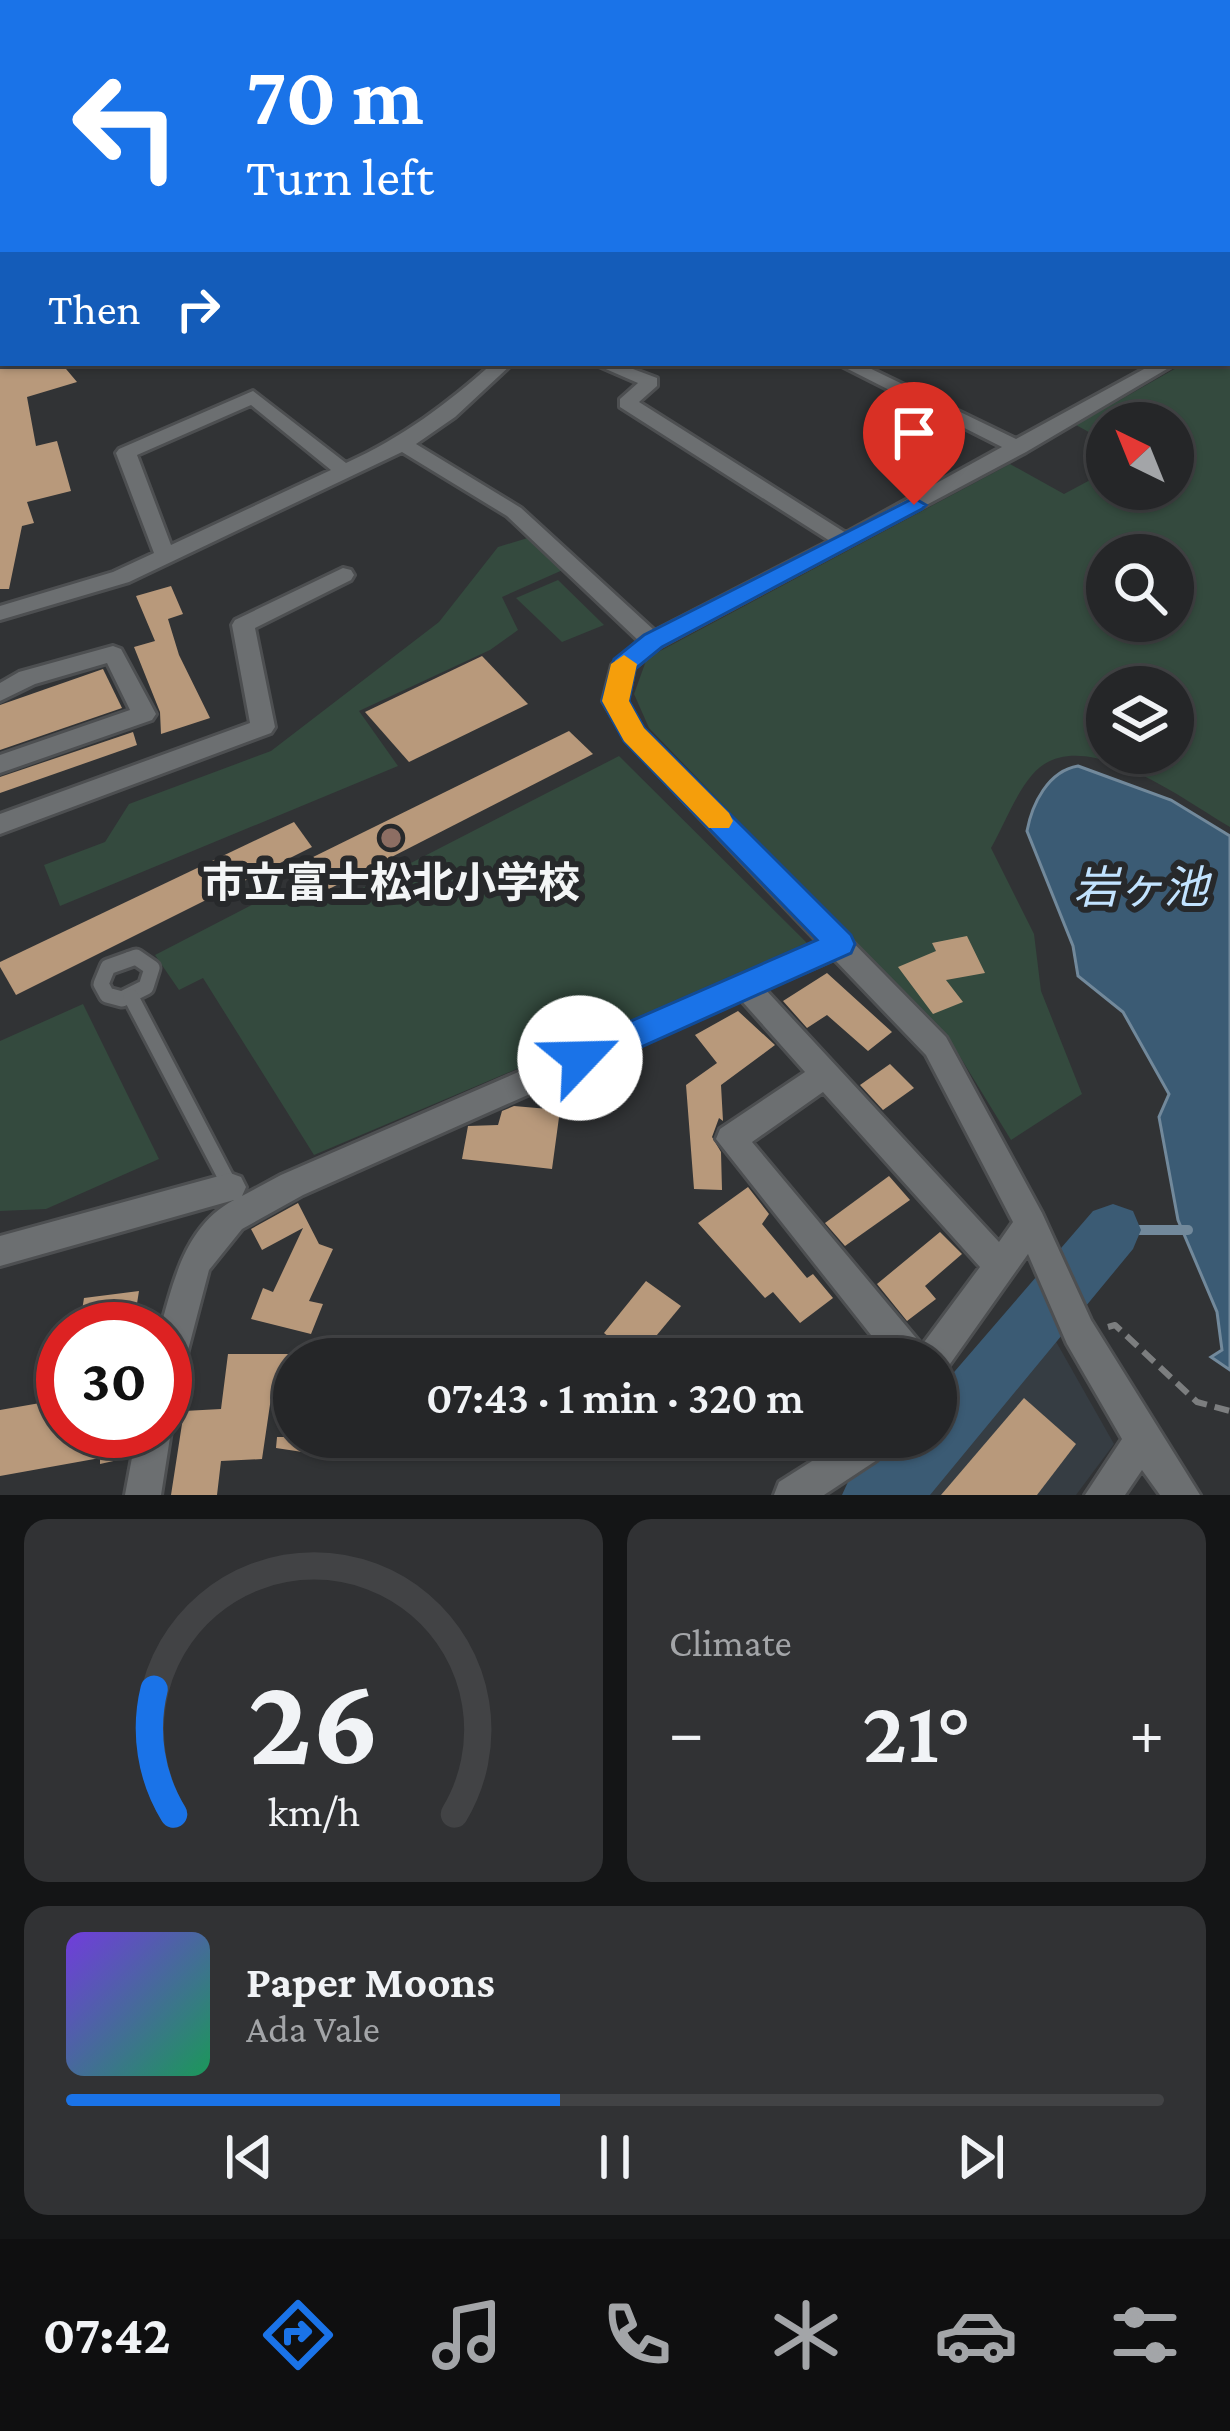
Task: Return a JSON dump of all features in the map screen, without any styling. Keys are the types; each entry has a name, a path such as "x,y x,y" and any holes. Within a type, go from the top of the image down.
{"street":[{"path":"0,613 121,577 403,444 448,413 501,366"},
{"path":"609,366 651,382 627,403 844,542"},
{"path":"851,366 1018,448"},
{"path":"1152,366 1018,448 653,641 623,665 615,701 634,734 936,1046 1031,1224 1078,1332 1142,1440 1183,1495"},
{"path":"166,558 126,453 253,397 345,472"},
{"path":"403,444 514,512 653,641"},
{"path":"0,824 263,727 243,625 343,575"},
{"path":"0,693 27,678 113,654 144,714 0,764"},
{"path":"184,1302 195,1262 231,1218 292,1185 840,944"},
{"path":"745,986 1000,1266"},
{"path":"825,1074 731,1139 895,1338"},
{"path":"0,1252 230,1187"},
{"path":"948,1338 1031,1224"},
{"path":"1103,1495 1142,1440"},
{"path":"143,1495 149,1458"},
{"path":"792,1495 849,1458"}],"lane":[{"path":"131,997 230,1187"}],"path":[{"path":"1078,1332 1115,1325 1197,1402 1230,1412"}],"shaded area":[{"path":"1054,1338 1114,1444 1076,1495 908,1495 942,1458 957,1458 957,1442"}],"green space":[{"path":"1180,366 1230,366 1230,827 1139,774 1194,774 1194,666 1086,666 1086,757 1052,760 1032,775 991,848 1034,934 1041,991 1082,1094 1011,1140 951,1042 649,728 634,694 647,658 1010,464 1064,494 1086,482 1086,510 1194,510 1194,402 1116,402"},
{"path":"531,537 565,569 502,597 518,630 490,650 359,711 398,766 60,906 44,865 105,842 129,804 271,751 439,622 498,547"},
{"path":"558,580 604,625 562,642 516,598"},
{"path":"619,756 809,945 314,1155 203,978 179,990 155,955 279,891 339,900"},
{"path":"83,1004 159,1159 46,1209 0,1211 0,1041"}],"water":[{"name":"岩ヶ池","path":"1078,766 1086,774 1100,774 1171,800 1230,836 1230,1370 1211,1357 1222,1350 1217,1312 1178,1220 1159,1117 1169,1094 1123,1012 1078,976 1073,946 1027,831 1043,790 1067,769"}],"building":[{"path":"0,366 64,366 77,382 27,397 36,446 57,441 71,491 27,502 34,523 22,526 9,589 0,589"},
{"path":"171,586 183,614 168,619 179,655 210,718 161,734 160,712 134,647 155,641 136,596"},
{"path":"482,656 528,704 409,762 365,712"},
{"path":"103,669 122,708 0,750 0,705"},
{"path":"569,731 593,754 329,889 305,861"},
{"path":"133,732 137,745 0,793 0,777"},
{"path":"294,822 312,847 16,995 0,967 0,962"},
{"path":"967,936 985,973 946,980 963,1002 933,1014 898,967 936,951 932,943"},
{"path":"827,973 892,1032 868,1051 827,1015 807,1028 783,1001"},
{"path":"738,1011 775,1045 721,1085 723,1121 719,1118 712,1137 721,1152 722,1190 694,1189 686,1085 717,1063 695,1035"},
{"path":"890,1064 914,1088 883,1110 860,1085"},
{"path":"514,1106 560,1110 552,1169 462,1159 468,1126 498,1125 502,1111"},
{"path":"889,1176 910,1200 845,1246 825,1223"},
{"path":"748,1187 769,1214 762,1224 807,1278 813,1274 833,1298 800,1323 773,1292 765,1298 698,1223"},
{"path":"298,1203 319,1244 333,1249 309,1301 323,1304 311,1334 251,1319 263,1288 273,1292 303,1228 262,1250 251,1229"},
{"path":"940,1232 962,1254 925,1286 936,1299 907,1321 877,1284"},
{"path":"646,1281 681,1306 654,1338 610,1338 604,1333"},
{"path":"139,1291 137,1302 83,1302 84,1298"},
{"path":"228,1354 273,1354 273,1391 262,1459 221,1461 217,1495 171,1495 177,1458 192,1458 192,1411 221,1409"},
{"path":"1024,1398 1076,1444 1037,1495 941,1495"},
{"path":"36,1404 36,1458 100,1458 0,1476 0,1410"}],"waterway":[{"path":"1113,1230 1188,1230"},
{"path":"874,1495 900,1482 1113,1230"}],"slow traffic":[{"path":"624,664 615,701 634,734 719,821"}],"place":[{"name":"市立富士松北小学校","path":"391,838"}],"route":[{"path":"580,1058 840,944 634,734 615,701 623,665 653,641 914,505"}]}
